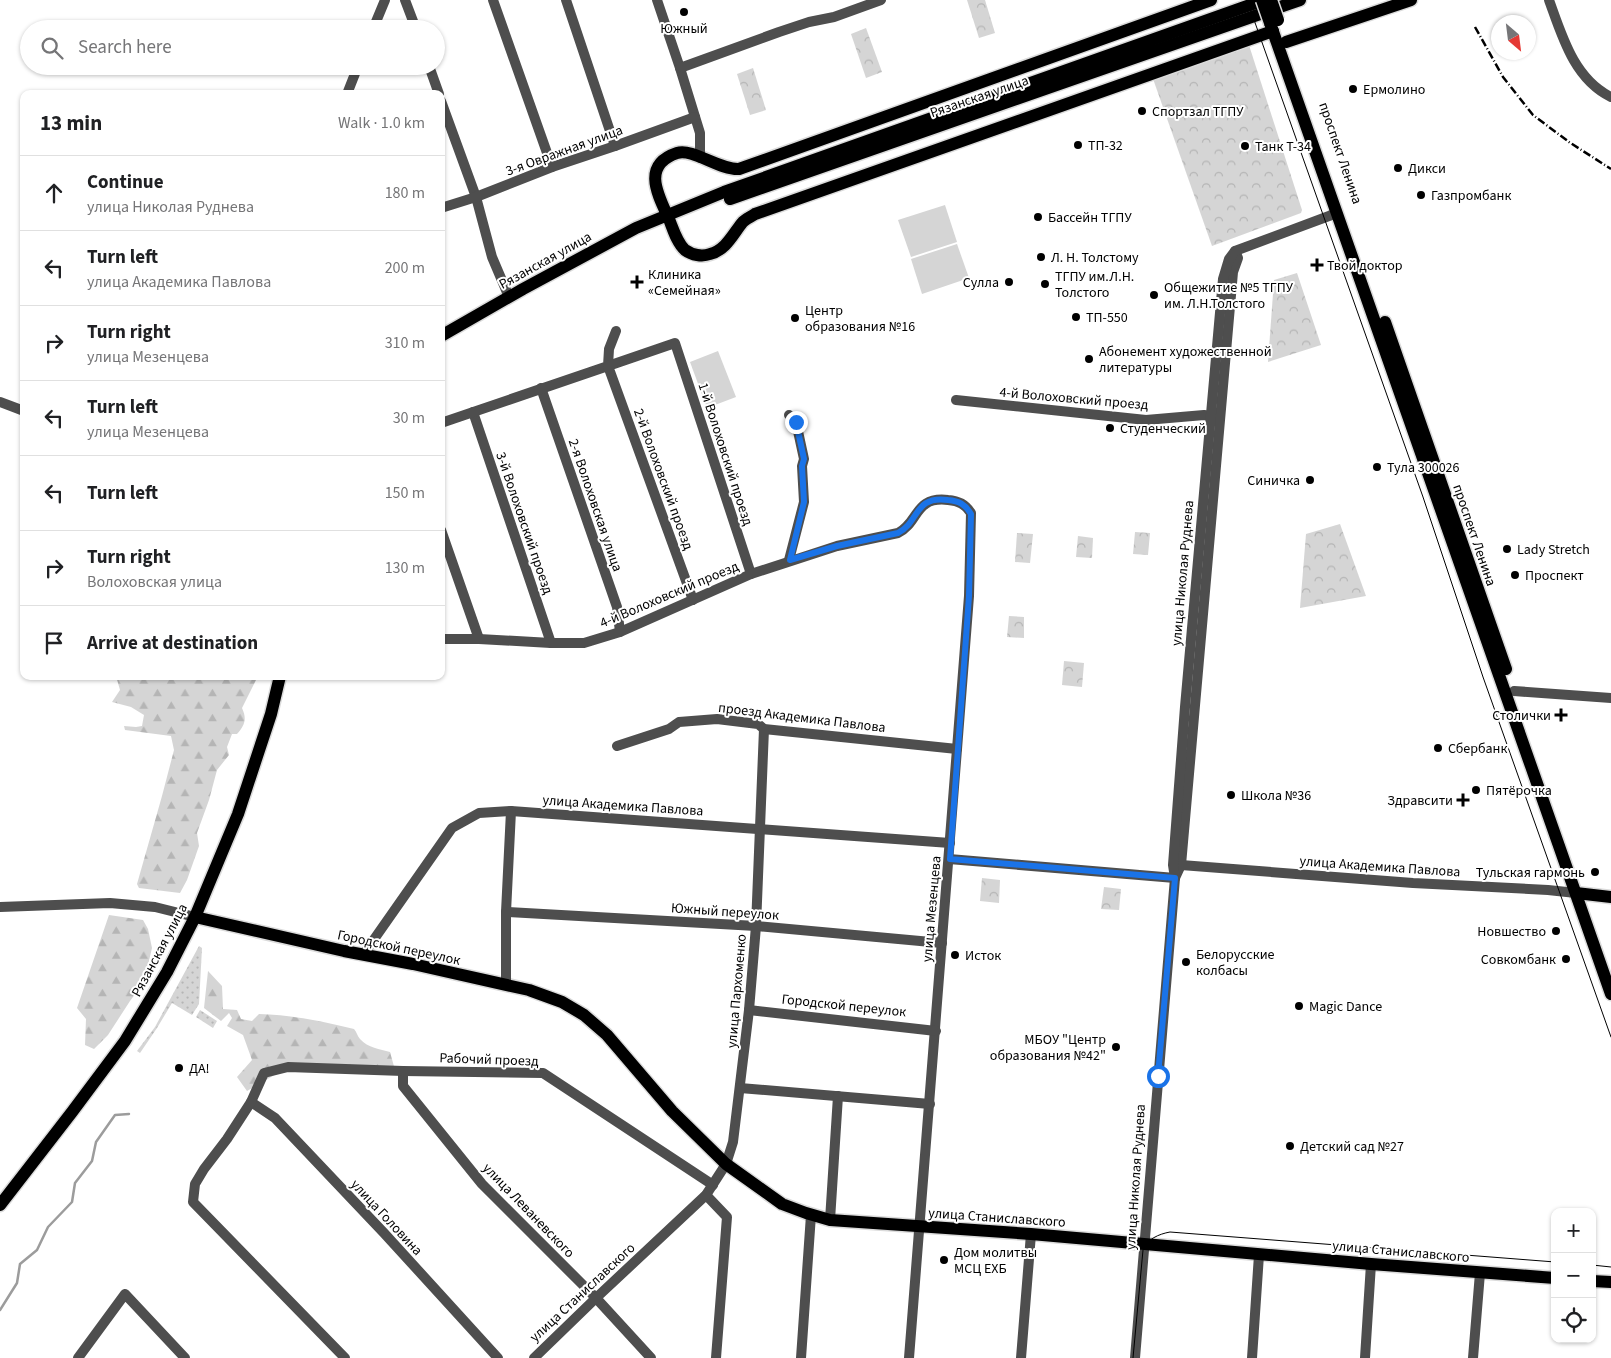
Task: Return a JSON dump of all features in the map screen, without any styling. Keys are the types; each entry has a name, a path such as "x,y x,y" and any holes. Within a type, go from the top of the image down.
{"main road":[{"path":"739,169 1211,0"},
{"path":"772,174 729,169 691,153 680,152 661,162 654,180 656,191 667,216 684,248 692,254 710,254 718,251 727,243 744,221 755,214 1274,25 1263,0"},
{"name":"Рязанская улица","path":"445,334 636,228 772,174 1263,0"},
{"name":"проспект Ленина","path":"1271,0 1274,25 1514,691 1581,894 1611,994"},
{"name":"Рязанская улица","path":"667,216 727,200 1300,0"},
{"path":"1286,42 1411,0"},
{"name":"проспект Ленина","path":"1274,25 1286,42 1341,212 1581,894 1596,925 1611,967"},
{"name":"Рязанская улица","path":"0,1205 125,1041 167,972 195,917 238,814 271,714 279,680"},
{"path":"1581,894 1611,897"},
{"name":"Городской переулок","path":"195,917 529,990 562,1002 584,1015 607,1035 672,1112 726,1164"},
{"name":"улица Станиславского","path":"726,1164 782,1204 830,1220 1031,1234 1259,1255 1551,1278"},
{"path":"1596,1281 1611,1282"}],"street":[{"path":"377,20 385,0"},
{"path":"405,0 413,20"},
{"path":"493,0 552,167"},
{"path":"566,0 615,146"},
{"path":"657,0 700,133 700,158"},
{"path":"680,68 779,32 809,22 834,17 881,0"},
{"path":"1549,0 1562,36 1578,68 1589,83 1600,92 1611,97"},
{"path":"348,90 354,75"},
{"path":"432,75 438,90"},
{"path":"445,112 476,197 492,257 509,297"},
{"name":"3-я Овражная улица","path":"445,207 695,117"},
{"name":"улица Николая Руднева","path":"1175,878 1181,866 1215,416 1223,279 1229,271 1229,260 1235,251 1341,212"},
{"path":"445,422 608,366 609,348 616,331"},
{"name":"1-й Волоховский проезд","path":"608,366 675,343 751,574"},
{"name":"2-й Волоховский проезд","path":"608,366 693,600"},
{"name":"2-я Волоховская улица","path":"541,388 617,606 620,632"},
{"name":"4-й Волоховский проезд","path":"956,400 1146,420 1215,416"},
{"path":"0,402 20,410"},
{"name":"3-й Волоховский проезд","path":"472,412 551,643"},
{"path":"789,415 796,422 804,459 802,466 804,502 790,560"},
{"name":"улица Николая Руднева","path":"1135,1358 1175,878 1173,865 1185,707 1215,416"},
{"name":"улица Мезенцева","path":"909,1358 950,859 969,596 971,514 966,506 957,501 941,499 925,503"},
{"name":"4-й Волоховский проезд","path":"445,638 584,643 620,632 751,574 790,560 837,546 898,533 904,530 915,513 925,503"},
{"path":"445,541 479,638"},
{"path":"1514,691 1611,698"},
{"name":"проезд Академика Павлова","path":"617,746 668,729 679,722 717,719 758,724 764,729 958,749"},
{"name":"улица Пархоменко","path":"726,1164 733,1142 749,1010 756,926 764,729"},
{"path":"506,985 506,912 511,811"},
{"name":"улица Академика Павлова","path":"363,955 452,828 479,813 511,811 950,843"},
{"path":"950,859 1175,878"},
{"name":"улица Академика Павлова","path":"1181,866 1413,883 1548,890 1581,894"},
{"name":"Городской переулок","path":"0,907 110,903 154,907 195,917"},
{"name":"Южный переулок","path":"506,912 756,926 942,943"},
{"name":"Городской переулок","path":"749,1010 936,1031"},
{"name":"Рабочий проезд","path":"251,1102 264,1073 288,1067 543,1074 713,1185"},
{"name":"улица Леваневского","path":"403,1071 403,1086 482,1184 596,1298 651,1358"},
{"path":"740,1088 930,1104"},
{"path":"830,1220 838,1096"},
{"path":"251,1102 195,1184 193,1202 345,1358"},
{"name":"улица Головина","path":"251,1102 275,1118 498,1358"},
{"name":"улица Станиславского","path":"534,1358 706,1195 726,1164"},
{"path":"706,1195 727,1217 716,1358"},
{"path":"801,1358 811,1215"},
{"path":"1021,1358 1031,1234"},
{"path":"1252,1358 1259,1255"},
{"path":"1365,1358 1371,1264"},
{"path":"1473,1358 1480,1273"},
{"path":"78,1358 125,1294 185,1358"}],"green space":[{"path":"967,0 985,0 995,33 979,38"},
{"path":"866,28 882,72 866,78 851,34"},
{"path":"1248,42 1302,210 1301,213 1212,246 1152,76"},
{"path":"753,68 766,110 750,115 737,74"},
{"path":"945,205 957,242 911,257 898,220"},
{"path":"957,244 969,278 922,294 911,259"},
{"path":"1297,273 1321,345 1268,362 1274,280"},
{"path":"718,351 736,397 707,408 690,362"},
{"path":"1340,524 1366,596 1300,608 1306,534"},
{"path":"1135,532 1150,533 1148,555 1133,554"},
{"path":"1017,533 1033,534 1030,563 1015,562"},
{"path":"1078,536 1093,538 1092,558 1076,557"},
{"path":"1009,616 1024,617 1024,638 1007,637"},
{"path":"1064,661 1084,663 1082,687 1062,685"},
{"path":"117,680 256,680 242,708 245,719 242,728 237,734 232,734 227,747 229,755 217,770 197,833 199,846 187,880 180,893 139,888 137,884 174,750 171,736 125,730 124,726 142,726 144,715 131,707 112,702 120,690"},
{"path":"982,878 1000,880 999,903 980,901"},
{"path":"1104,887 1121,889 1119,910 1101,909"},
{"path":"109,915 143,920 148,929 152,948 144,982 108,1035 94,1049 85,1045 86,1019 77,1008"},
{"path":"199,946 202,948 199,1004 192,1015 172,1003 140,1053 137,1051 155,1027"},
{"path":"208,971 222,986 223,1009 237,1010 241,1019 252,1021 259,1014 283,1016 354,1029 363,1042 374,1048 390,1052 395,1070 288,1067 247,1091 237,1077 252,1060 243,1035 227,1026 232,1018 229,1013 221,1021 204,1008"},
{"path":"200,1010 217,1021 213,1028 196,1017"}],"waterway":[{"path":"0,1310 17,1283 20,1264 37,1250 48,1227 72,1202 75,1183 92,1161 96,1142 115,1115 129,1114"}],"tram line":[{"path":"1247,0 1423,497 1483,677 1611,1037"},
{"path":"1133,1358 1143,1250 1150,1240 1170,1232 1551,1262"},
{"path":"1596,1265 1611,1267"}],"railway":[{"path":"1475,27 1503,77 1533,115 1569,142 1611,169"}],"place":[{"name":"Южный","path":"684,12"},
{"name":"Ермолино","path":"1353,89"},
{"name":"Спортзал ТГПУ","path":"1142,111"},
{"name":"ТП-32","path":"1078,145"},
{"name":"Танк Т-34","path":"1245,146"},
{"name":"Дикси","path":"1398,168"},
{"name":"Газпромбанк","path":"1421,195"},
{"name":"Бассейн ТГПУ","path":"1038,217"},
{"name":"Л. Н. Толстому","path":"1041,257"},
{"name":"Твой доктор","path":"1317,265"},
{"name":"Клиника «Семейная»","path":"637,282"},
{"name":"Сулла","path":"1009,282"},
{"name":"ТГПУ им.Л.Н. Толстого","path":"1045,284"},
{"name":"Общежитие №5 ТГПУ им. Л.Н.Толстого","path":"1154,295"},
{"name":"ТП-550","path":"1076,317"},
{"name":"Центр образования №16","path":"795,318"},
{"name":"Абонемент художественной литературы","path":"1089,359"},
{"name":"Студенческий","path":"1110,428"},
{"name":"Тула 300026","path":"1377,467"},
{"name":"Синичка","path":"1310,480"},
{"name":"Lady Stretch","path":"1507,549"},
{"name":"Проспект","path":"1515,575"},
{"name":"Столички","path":"1561,715"},
{"name":"Сбербанк","path":"1438,748"},
{"name":"Пятёрочка","path":"1476,790"},
{"name":"Школа №36","path":"1231,795"},
{"name":"Здравсити","path":"1463,800"},
{"name":"Тульская гармонь","path":"1595,872"},
{"name":"Новшество","path":"1556,931"},
{"name":"Исток","path":"955,955"},
{"name":"Совкомбанк","path":"1566,959"},
{"name":"Белорусские колбасы","path":"1186,962"},
{"name":"Magic Dance","path":"1299,1006"},
{"name":"МБОУ \"Центр образования №42\"","path":"1116,1047"},
{"name":"ДА!","path":"179,1068"},
{"name":"Детский сад №27","path":"1290,1146"},
{"name":"Дом молитвы МСЦ ЕХБ","path":"944,1260"}],"route":[{"path":"796,422 804,459 802,466 804,502 790,560 837,546 898,533 904,530 915,513 925,503 941,499 957,501 966,506 971,514 969,596 950,859 1175,878 1158,1076"}]}
